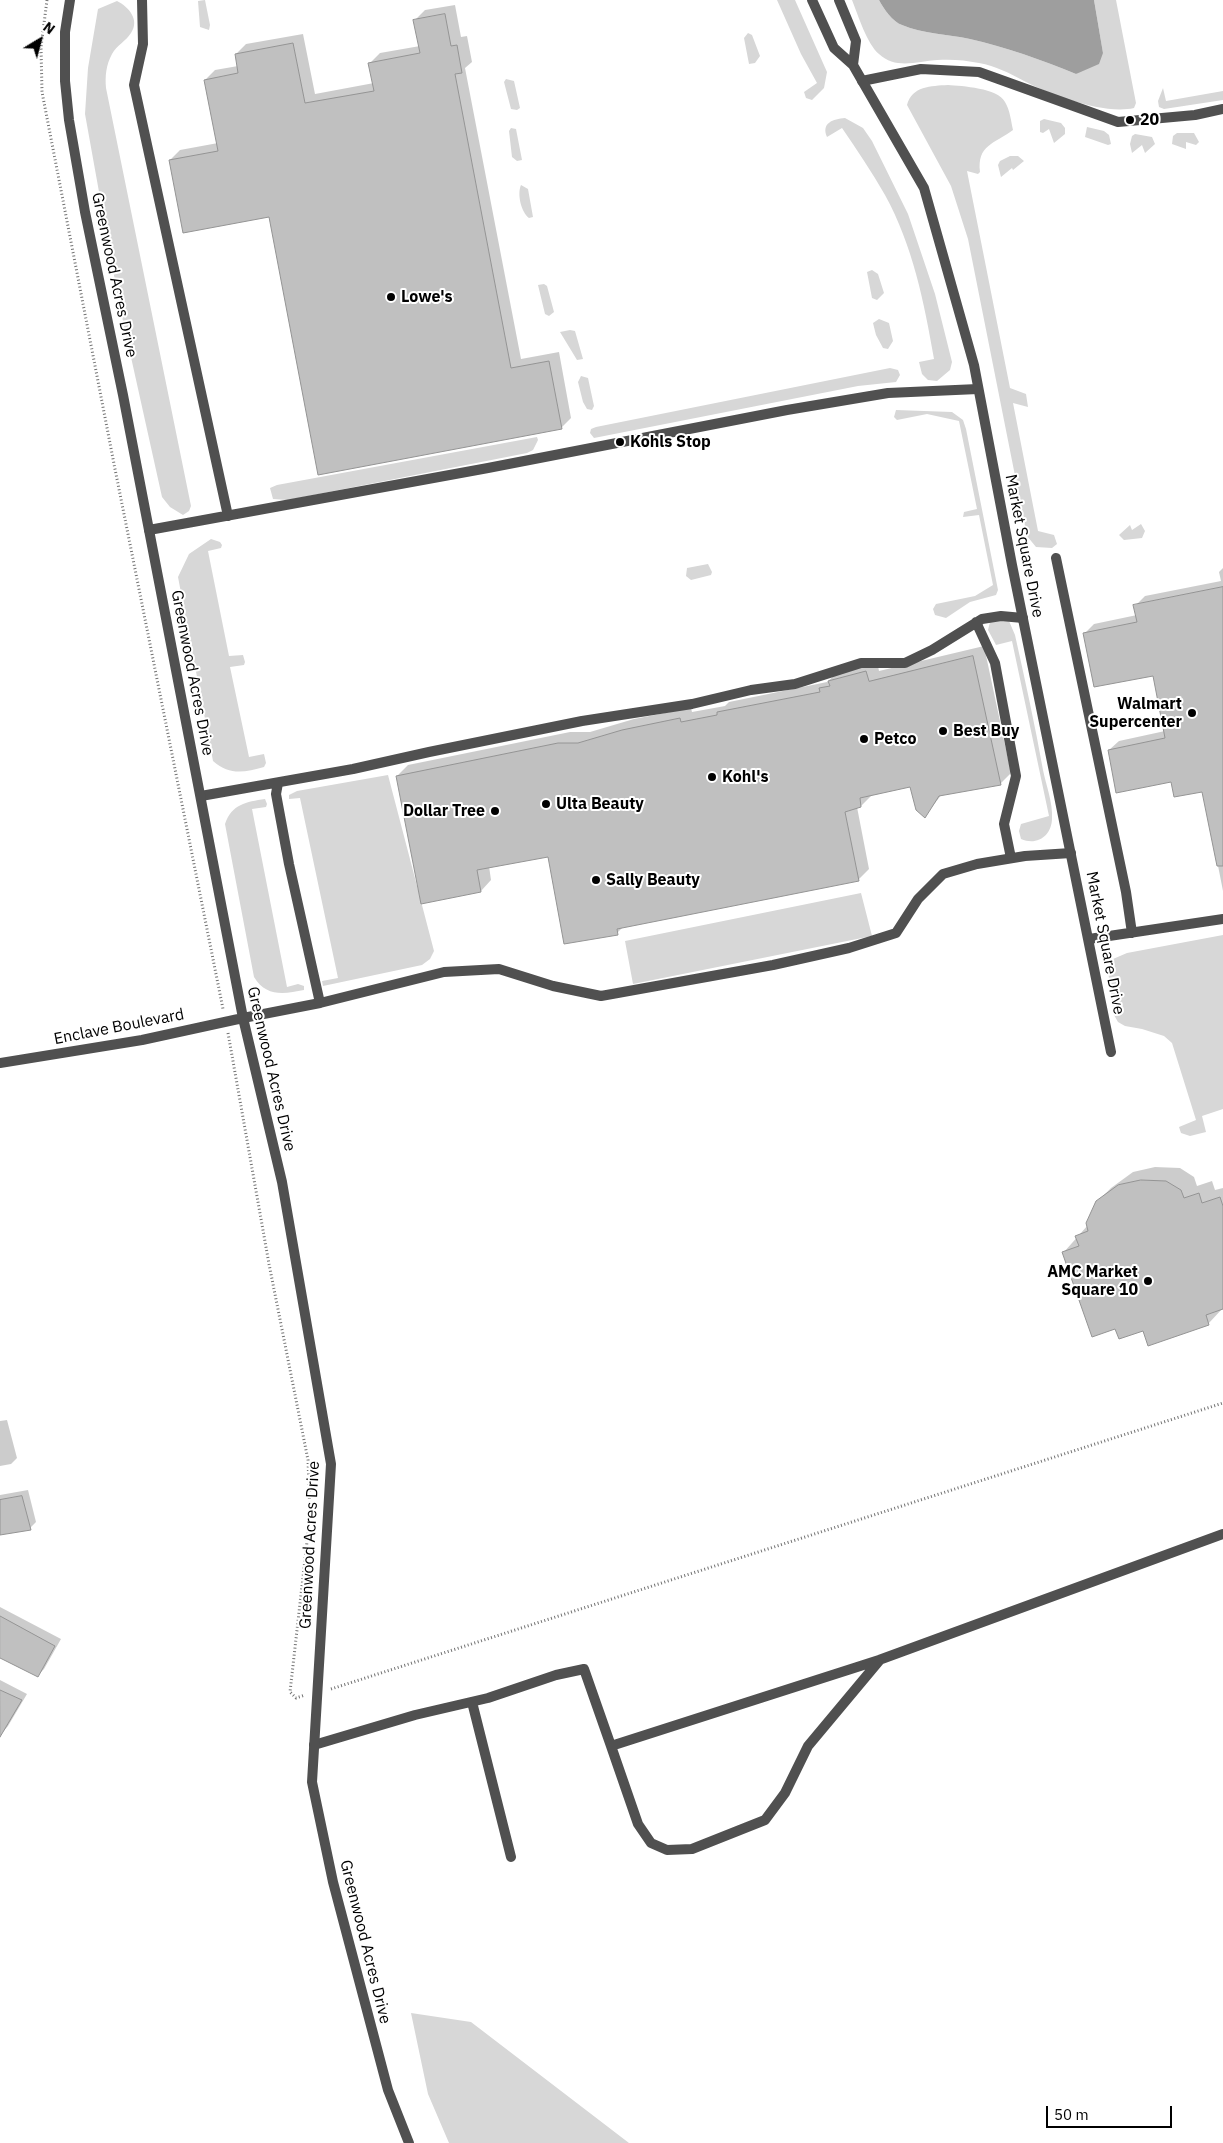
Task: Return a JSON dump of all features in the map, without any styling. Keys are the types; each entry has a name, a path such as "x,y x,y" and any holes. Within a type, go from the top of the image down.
{"street":[{"name":"Greenwood Acres Drive","path":"70,0 65,32 65,81 69,120 85,212 123,395 243,1018 282,1182 331,1464 312,1782 333,1882 388,2090 409,2143"},
{"path":"142,0 143,44 134,86 228,516"},
{"name":"Market Square Drive","path":"812,0 834,48 854,65 924,188 974,365 1111,1052"},
{"name":"Market Square Drive","path":"839,0 856,41 854,65"},
{"path":"862,82 921,69 979,72 1118,122 1195,115 1223,109"},
{"path":"149,530 488,468 786,410 888,393 978,389"},
{"path":"1056,558 1126,892 1132,933"},
{"path":"201,796 353,769 582,721 692,704 751,690 795,684 861,663 905,663 932,650 982,619 1001,616 1024,618"},
{"path":"976,622 995,663 1016,776 1004,824 1010,858"},
{"path":"278,782 276,794 289,864 320,1003"},
{"name":"Enclave Boulevard","path":"0,1063 142,1040 320,1003 444,972 499,969 552,986 601,996 773,965 849,948 896,933 918,899 943,874 977,864 1010,858 1071,852"},
{"path":"1089,939 1223,919"},
{"path":"611,1746 880,1660 1223,1534"},
{"path":"314,1744 415,1715 472,1702 556,1675 584,1669 638,1824 651,1843 667,1850 692,1849 766,1820 785,1793 808,1746 880,1660"},
{"path":"472,1702 511,1857"}],"path":[{"path":"47,0 41,47 42,92 74,266 218,987"},
{"path":"231,1052 269,1264 308,1460 310,1515 290,1692 296,1698"},
{"path":"331,1688 1223,1403"}],"shaded area":[{"path":"205,0 210,25 209,30 200,27 198,1"},
{"path":"777,0 795,0 827,72 824,88 812,100 806,98 804,92 817,83 801,54"},
{"path":"852,0 879,0 892,18 902,25 997,46 1076,74 1103,53 1094,0 1116,0 1136,103 1134,108 1122,109 1093,106 1063,98 997,68 963,60 893,62 879,54 871,43 863,29"},
{"path":"879,0 1094,0 1103,53 1099,64 1076,74 997,46 902,25 892,18"},
{"path":"117,1 129,10 134,23 131,33 116,48 108,62 106,88 191,506 189,511 183,515 170,507 162,497 119,303 85,114 88,68 98,9"},
{"path":"748,33 752,35 760,56 755,63 749,64 744,38"},
{"path":"506,79 514,81 520,108 517,110 511,109 504,82"},
{"path":"948,85 988,91 1001,97 1008,108 1010,116 1013,130 993,142 984,151 981,156 980,172 978,174 967,171 1010,388 1026,394 1028,407 1013,403 1038,531 1054,535 1057,544 1052,548 1036,547 1027,536 968,239 951,186 907,105 913,94 923,88"},
{"path":"1163,88 1166,101 1223,91 1223,100 1164,109 1159,107 1158,101"},
{"path":"845,118 863,128 872,141 908,214 935,294 952,362 950,370 937,381 928,380 922,374 919,362 934,359 916,275 895,214 875,178 842,128 827,137 827,125 836,119"},
{"path":"1044,119 1061,123 1065,128 1065,134 1054,143 1049,129 1043,133 1040,132 1040,121"},
{"path":"1087,127 1104,131 1109,135 1111,144 1108,145 1085,137"},
{"path":"511,128 516,129 522,160 517,161 512,157 509,131"},
{"path":"1177,133 1194,133 1199,142 1196,145 1186,142 1186,149 1172,144 1173,136"},
{"path":"1135,134 1152,137 1155,144 1145,153 1142,145 1132,153 1130,144 1132,136"},
{"path":"1010,156 1018,156 1024,161 1001,177 998,165 1000,161"},
{"path":"521,185 528,189 533,217 529,218 522,207 519,193"},
{"path":"872,270 878,274 884,293 877,300 872,298 867,272"},
{"path":"544,284 547,286 554,312 549,316 545,314 538,285"},
{"path":"879,319 889,323 893,341 888,349 883,348 876,335 873,323"},
{"path":"575,331 583,359 577,360 560,332"},
{"path":"890,368 898,370 900,375 896,382 858,386 594,438 590,433 591,429 596,427"},
{"path":"581,376 588,378 594,406 592,410 587,409 583,402 578,382"},
{"path":"896,410 952,412 963,420 966,429 998,590 996,595 970,602 946,618 935,615 933,609 936,604 975,596 993,585 979,515 963,517 964,512 977,509 959,421 927,414 897,420 894,417"},
{"path":"537,437 538,440 533,450 527,453 288,500 273,499 270,488 277,485"},
{"path":"1141,524 1145,531 1142,538 1124,540 1119,535 1130,525 1132,530"},
{"path":"211,539 220,542 222,545 221,548 208,551 229,656 243,655 245,662 244,665 230,667 249,757 264,754 266,763 264,767 238,772 225,769 213,761 178,577 189,554"},
{"path":"708,564 712,572 711,575 691,580 686,576 687,568"},
{"path":"993,620 1009,621 1015,635 1050,800 1052,818 1049,830 1043,838 1033,841 1021,839 1019,831 1021,824 1049,816 1012,641 996,645 988,630 990,622"},
{"path":"388,775 434,951 430,959 422,965 323,986 322,981 338,978 300,798 289,799 289,795 297,791"},
{"path":"265,799 266,807 252,809 287,987 298,984 304,986 304,990 276,993 264,988 254,977 225,824 228,817 240,805"},
{"path":"861,893 872,936 633,984 625,941"},
{"path":"1223,935 1223,1109 1202,1116 1206,1132 1190,1136 1181,1133 1179,1127 1196,1120 1172,1043 1164,1036 1125,1026 1118,1022 1114,1015 1108,971 1113,959 1127,953"},
{"path":"411,2013 471,2022 629,2143 449,2143 428,2094"}],"building":[{"name":"Lowe's","path":"445,14 451,46 457,45 462,73 455,74 511,368 549,361 562,429 318,475 269,217 183,233 169,160 218,151 204,80 238,73 235,54 293,43 305,103 374,91 368,63 420,53 413,20"},
{"name":"Walmart Supercenter","path":"1223,587 1223,866 1217,866 1202,792 1174,797 1171,782 1116,793 1108,750 1165,738 1153,676 1094,687 1083,633 1137,622 1133,605"},
{"path":"973,656 1001,785 939,796 925,818 916,810 910,787 860,798 861,807 845,812 859,881 617,929 618,935 564,944 548,857 477,870 481,892 421,904 396,776 558,743 578,743 622,730 680,718 681,722 717,715 717,712 820,692 819,688 830,686 828,681 866,671 869,681"},
{"name":"AMC Market Square 10","path":"1141,1180 1166,1181 1181,1190 1184,1198 1199,1193 1202,1203 1220,1197 1223,1206 1223,1309 1206,1315 1209,1325 1148,1346 1143,1331 1119,1339 1115,1329 1092,1337 1062,1252 1079,1246 1075,1236 1088,1231 1086,1223 1096,1201 1118,1185"},
{"path":"22,1496 31,1530 0,1535 0,1500"},
{"path":"0,1616 55,1646 38,1677 0,1658"},
{"path":"0,1690 22,1700 0,1737"}],"place":[{"name":"20","path":"1130,120"},
{"name":"Lowe's","path":"391,297"},
{"name":"Kohls Stop","path":"620,442"},
{"name":"Walmart Supercenter","path":"1192,713"},
{"name":"Best Buy","path":"943,731"},
{"name":"Petco","path":"864,739"},
{"name":"Kohl's","path":"712,777"},
{"name":"Ulta Beauty","path":"546,804"},
{"name":"Dollar Tree","path":"495,811"},
{"name":"Sally Beauty","path":"596,880"},
{"name":"AMC Market Square 10","path":"1148,1281"}]}
